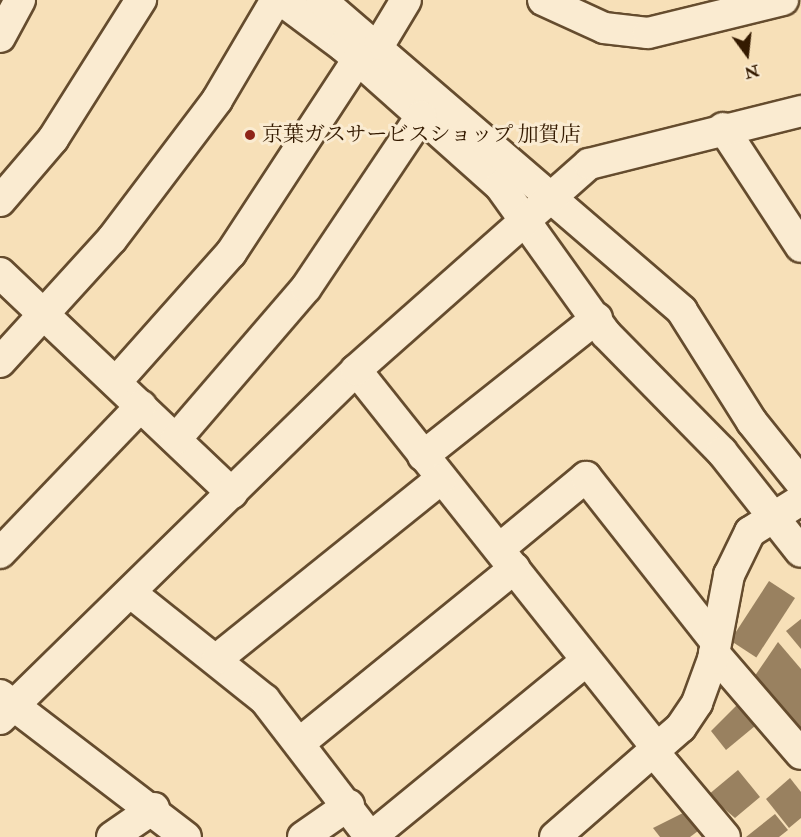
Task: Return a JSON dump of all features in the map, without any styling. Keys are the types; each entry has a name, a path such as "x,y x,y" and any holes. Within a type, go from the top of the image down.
{"street":[{"path":"0,37 20,0"},
{"path":"0,201 53,139 141,0"},
{"path":"0,362 112,239 217,100 276,0"},
{"path":"281,0 368,52 551,197 682,311 752,422 801,483"},
{"path":"321,0 421,116 500,186 597,318 774,518 801,552"},
{"path":"116,382 231,253 406,0"},
{"path":"543,0 604,28 648,33 783,0"},
{"path":"186,837 154,808 5,707 131,593 356,370 589,164 609,155 801,111"},
{"path":"176,439 306,288 421,116"},
{"path":"723,128 801,247"},
{"path":"0,273 232,493"},
{"path":"218,659 597,318"},
{"path":"356,370 725,837"},
{"path":"0,553 141,406"},
{"path":"302,741 507,559 586,477 715,647 801,754"},
{"path":"555,837 655,749 697,702 715,647 729,575 750,532 801,500"},
{"path":"131,593 218,659 302,741 371,837 586,661"},
{"path":"303,837 349,805"},
{"path":"112,837 154,808"}],"building":[{"path":"769,581 795,598 756,657 730,641"},
{"path":"801,619 801,649 786,631"},
{"path":"778,642 801,669 801,741 750,683"},
{"path":"738,704 755,726 726,750 711,731"},
{"path":"738,770 760,797 735,818 708,795"},
{"path":"790,778 801,792 801,818 789,828 766,799"},
{"path":"683,813 698,831 690,837 660,837 653,828"},
{"path":"775,814 788,830 779,837 746,837"}],"place":[{"name":"京葉ガスサービスショップ 加賀店","path":"250,135"}]}
